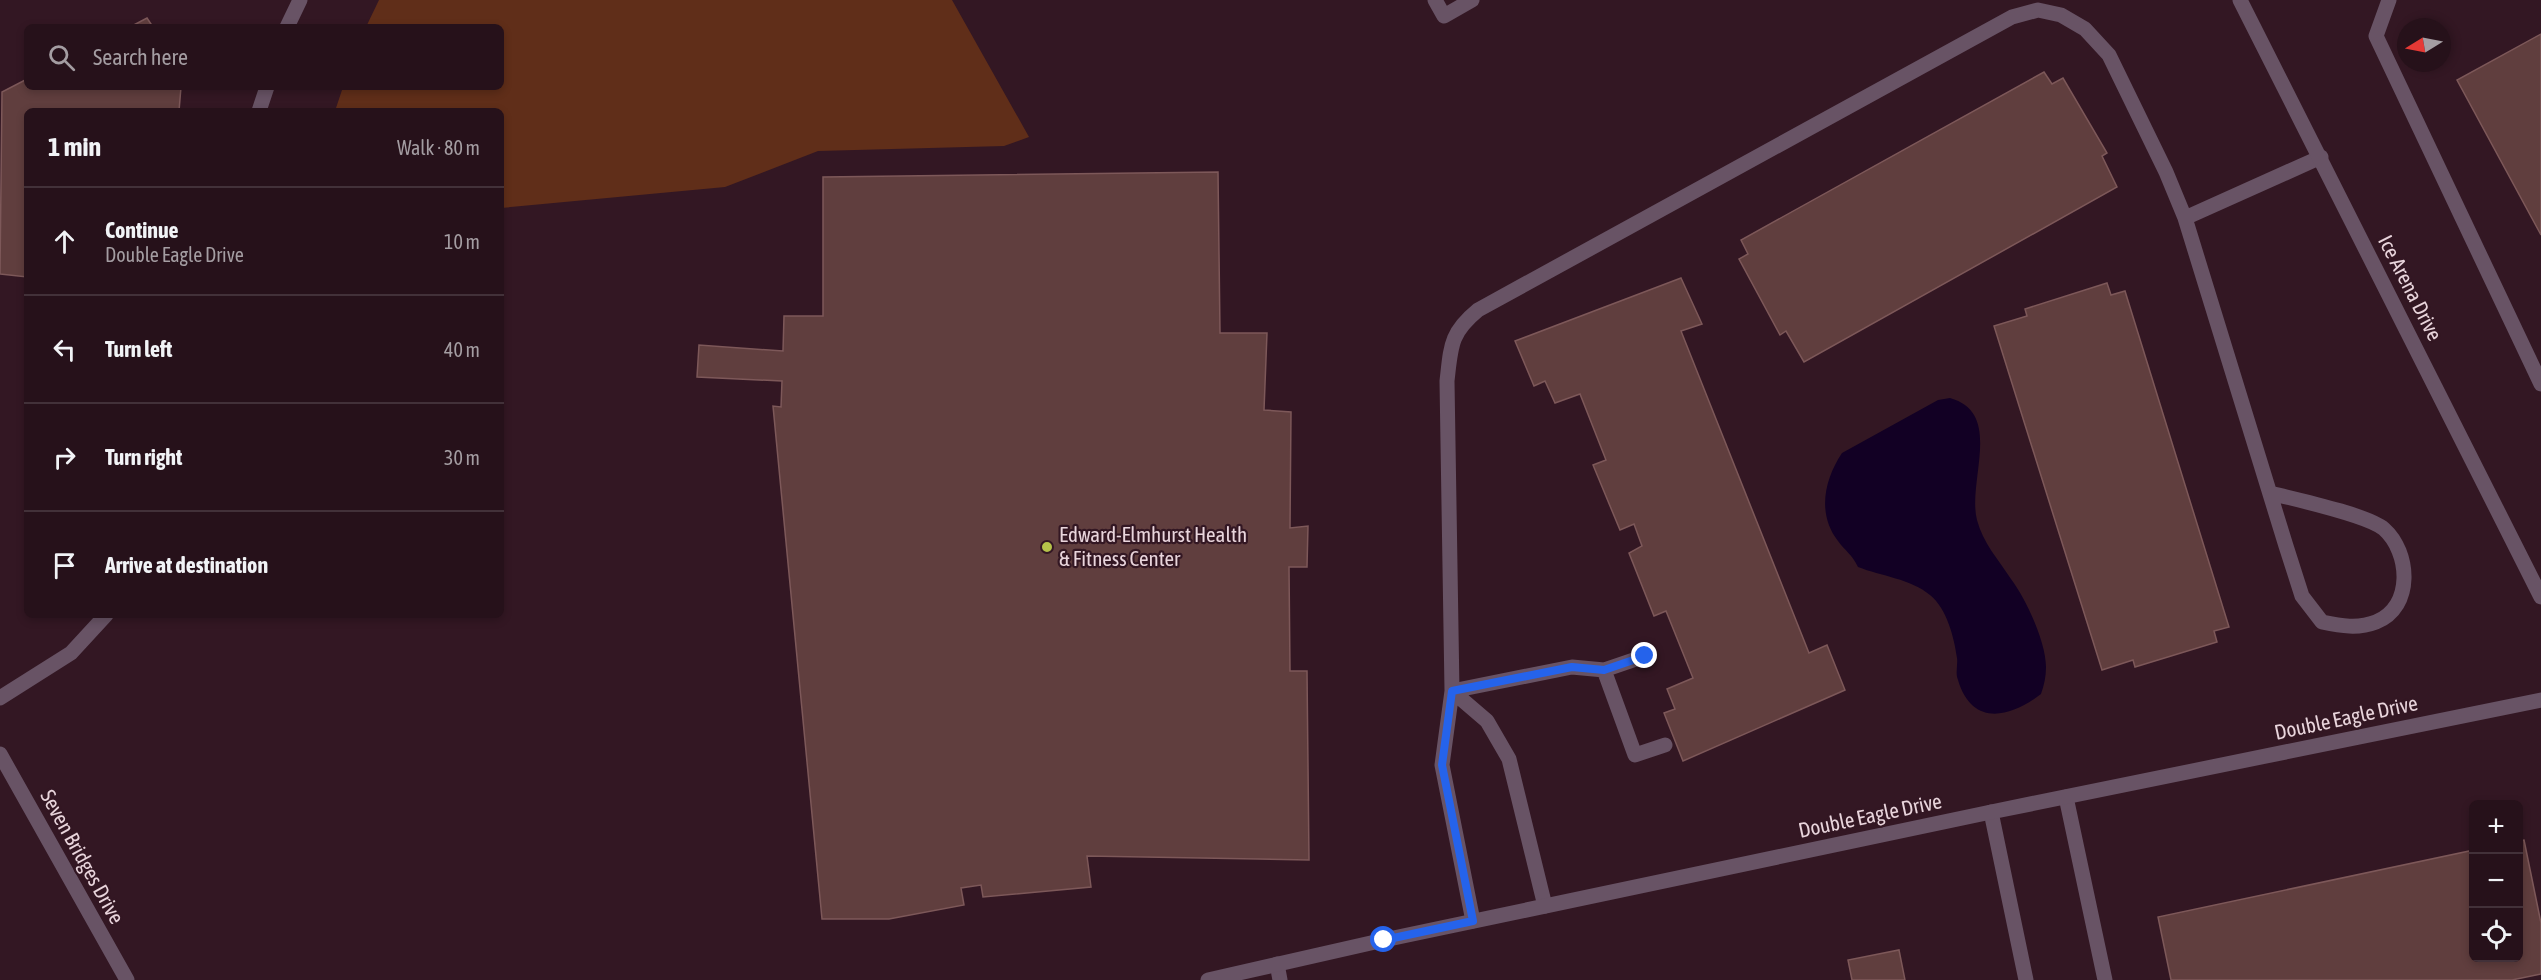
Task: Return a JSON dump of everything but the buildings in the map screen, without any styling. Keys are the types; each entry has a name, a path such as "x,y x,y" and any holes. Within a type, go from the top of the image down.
{"street":[{"path":"288,24 300,0"},
{"path":"1435,0 1444,16 1472,0"},
{"name":"Ice Arena Drive","path":"2240,0 2541,597"},
{"path":"2390,0 2376,36 2541,384"},
{"path":"1473,921 1442,765 1452,691 1447,381 1451,346 1461,325 1478,310 2012,17 2038,10 2061,15 2085,29 2109,55 2166,172 2185,218 2270,493 2302,596 2322,622 2351,628 2378,622 2394,609 2404,589 2404,566 2395,543 2383,528 2362,518 2270,493"},
{"path":"260,108 266,90"},
{"path":"2185,218 2321,157"},
{"path":"0,698 71,653 103,618"},
{"path":"1452,691 1572,667 1604,670 1645,656"},
{"path":"1604,670 1635,755 1665,745"},
{"path":"1452,691 1487,721 1509,759 1545,906"},
{"name":"Double Eagle Drive","path":"1208,980 1473,921 1991,812 2541,700"},
{"name":"Seven Bridges Drive","path":"0,754 127,980"},
{"path":"2066,797 2104,980"},
{"path":"1991,812 2026,980"},
{"path":"1277,964 1280,980"}],"shaded area":[{"path":"379,0 952,0 1029,137 1004,146 818,151 725,187 504,208 504,108 336,108 342,90 504,90 504,24 367,24"},
{"path":"1950,398 1966,406 1976,418 1980,433 1975,504 1977,520 1987,544 2017,587 2029,609 2039,633 2045,657 2046,674 2041,694 2017,709 2005,713 1993,714 1982,711 1964,695 1957,677 1957,658 1952,633 1936,601 1914,585 1858,567 1831,531 1827,520 1825,497 1827,486 1842,453 1938,400"}],"place":[{"name":"Edward-Elmhurst Health & Fitness Center","path":"1047,547"}],"route":[{"path":"1384,940 1473,921 1442,765 1452,691 1572,667 1604,670 1645,656"}]}
